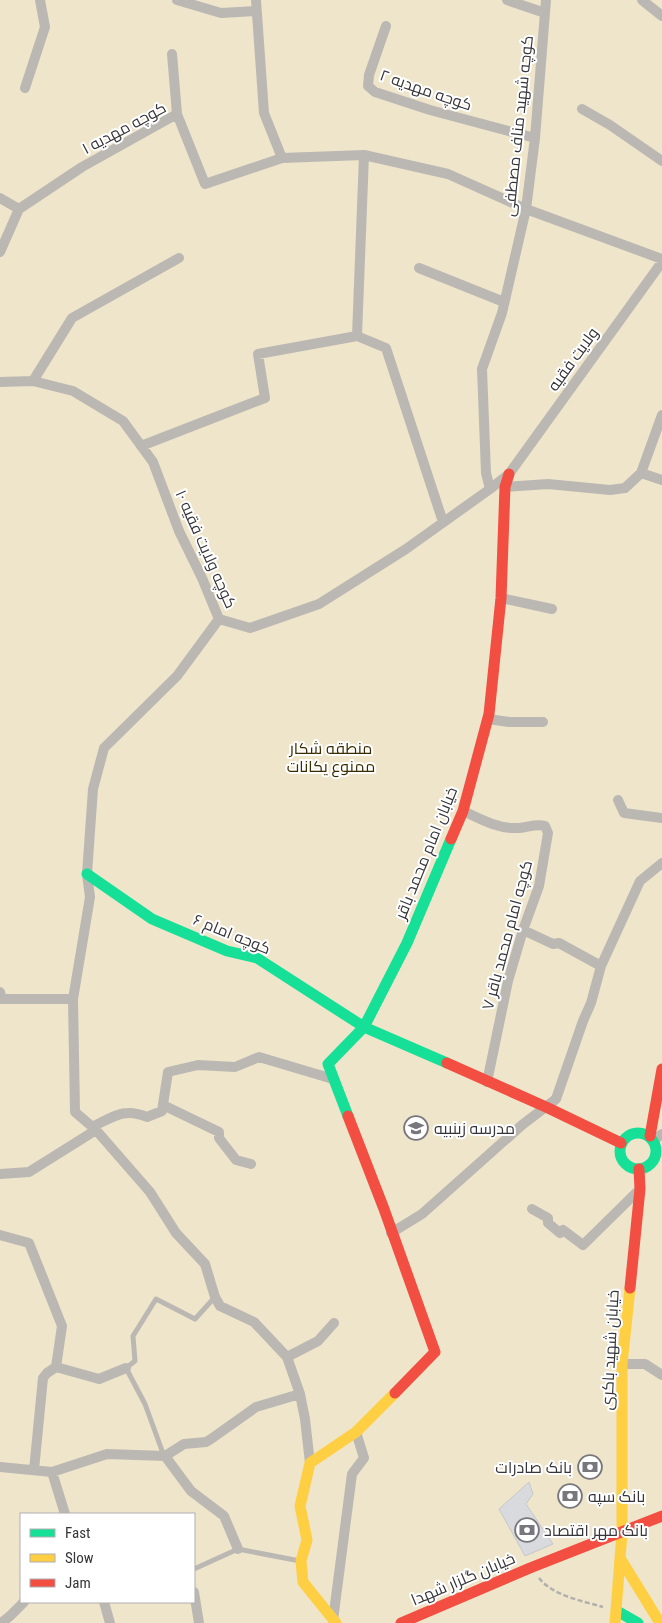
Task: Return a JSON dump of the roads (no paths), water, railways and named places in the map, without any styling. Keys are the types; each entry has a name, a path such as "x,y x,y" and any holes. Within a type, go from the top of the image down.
{"street":[{"path":"26,88 45,27 40,0"},
{"path":"177,0 221,13 256,5 264,113 282,158"},
{"path":"507,0 545,13"},
{"name":"کوچه شهید مناف مصطفی","path":"490,489 486,473 482,368 504,302 526,209 535,138 546,0"},
{"path":"642,0 662,16"},
{"name":"کوچه مهدیه ۲","path":"386,26 369,75 368,86 375,92 430,110 535,138"},
{"path":"172,54 178,114"},
{"path":"582,109 610,125 662,161"},
{"name":"کوچه مهدیه ۱","path":"19,209 82,168 178,114 205,184 282,158 364,155 448,174 526,209 662,261"},
{"path":"357,336 364,155"},
{"path":"0,198 19,209 0,252"},
{"path":"33,381 72,318 178,258"},
{"name":"ولایت فقیه","path":"509,474 662,261"},
{"path":"419,268 504,302"},
{"path":"141,446 265,398 258,354 357,336 386,348 443,522"},
{"name":"کوچه ولایت فقیه ۱۰","path":"0,382 33,381 73,391 123,421 153,462 179,531 219,619 250,628 319,604 406,549 509,474"},
{"path":"505,487 548,484 610,490 625,488 641,473 662,414"},
{"path":"641,473 662,480"},
{"name":"خیابان امام محمد باقر","path":"333,1079 328,1064 364,1027 407,943 463,811 488,719 501,598 505,487 509,474"},
{"path":"501,598 552,609"},
{"path":"219,619 177,676 104,748 92,789 88,874 90,897 73,999 76,1112 94,1128 150,1192 176,1233 205,1264 214,1297 220,1306 254,1322 287,1357 300,1394 310,1463 300,1506 307,1540 300,1561 303,1582 334,1622"},
{"path":"488,719 510,722 544,722"},
{"path":"618,800 624,813 662,818"},
{"name":"کوچه امام محمد باقر ۷","path":"463,811 488,823 516,828 540,824 545,826 548,833 539,886 523,930 508,982 487,1082"},
{"path":"391,1233 422,1214 522,1125 556,1099 591,1003 601,966 640,881 662,863"},
{"name":"کوچه امام ۶","path":"88,874 152,919 227,951 257,958 364,1027 546,1107 621,1143"},
{"path":"523,930 553,944 559,943 601,966"},
{"path":"0,992 2,999 73,999"},
{"path":"0,1174 29,1172 94,1128 123,1113 136,1112 147,1116 162,1110 168,1072 198,1064 235,1066 259,1057 333,1079 384,1209 435,1352 356,1432 310,1463"},
{"path":"655,1136 642,1132 634,1132 626,1136 621,1143 621,1158 632,1168 639,1169 649,1166 655,1159 657,1149 655,1136 662,1069"},
{"path":"163,1105 219,1132 219,1138 236,1160 251,1164"},
{"name":"خیابان شهید باکری","path":"616,1617 622,1533 622,1364 640,1189 639,1169"},
{"path":"532,1209 548,1218 548,1223 560,1233 563,1230 583,1246 640,1189"},
{"path":"0,1235 29,1244 62,1326 56,1367 43,1378 34,1470"},
{"path":"287,1357 318,1341 334,1323"},
{"path":"622,1364 645,1364 662,1375"},
{"path":"56,1367 99,1379 126,1368"},
{"path":"0,1467 52,1472 107,1454 165,1456 184,1444 211,1439 256,1407 300,1394"},
{"path":"334,1622 352,1474 364,1458 356,1432"},
{"path":"165,1456 191,1491 224,1516 238,1549"},
{"path":"52,1472 65,1513"},
{"name":"خیابان گلزار شهدا","path":"401,1623 530,1568 662,1516"},
{"path":"620,1558 660,1623"},
{"path":"195,1598 199,1623"},
{"path":"1,1623 23,1603"},
{"path":"104,1603 110,1623"},
{"path":"616,1617 638,1623"}],"lane":[{"path":"165,1456 145,1404 126,1368 135,1361 133,1336 156,1299 194,1319 214,1297"},
{"path":"195,1569 238,1549 300,1561"}],"place":[{"name":"مدرسه زینبیه","path":"416,1128"},
{"name":"بانک صادرات","path":"590,1467"},
{"name":"بانک سپه","path":"570,1496"},
{"name":"بانک مهر اقتصاد","path":"527,1530"}],"park label":[{"name":"منطقه شکار ممنوع یکانات","path":"331,757"}]}
